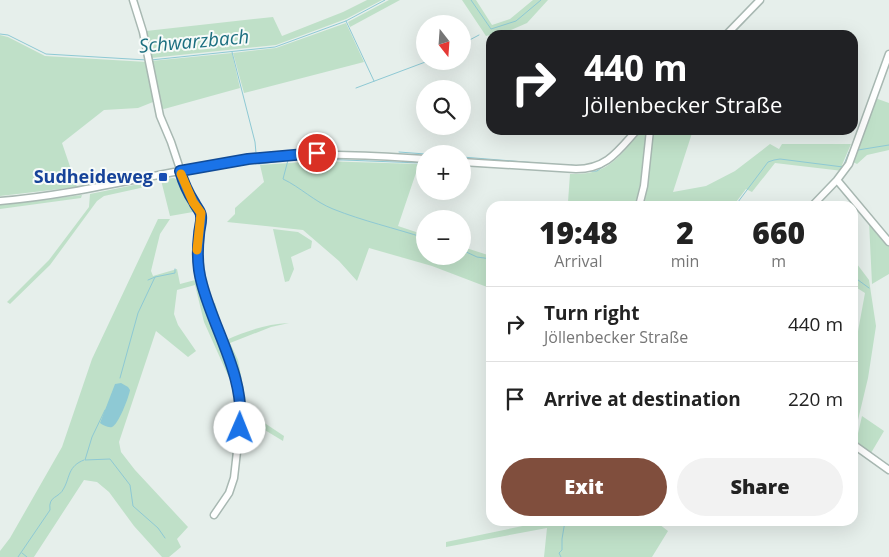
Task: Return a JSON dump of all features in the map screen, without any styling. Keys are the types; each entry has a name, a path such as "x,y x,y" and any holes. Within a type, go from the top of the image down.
{"street":[{"path":"133,0 139,15 149,59 156,105 180,171 193,202 201,213 197,253 202,283 214,322 229,355 240,399 241,416 234,478 230,493 214,514"},
{"path":"731,30 760,0"},
{"path":"817,201 849,164 889,54"},
{"path":"471,163 590,169 608,160 632,135"},
{"path":"640,201 644,186 649,135"},
{"path":"0,201 68,193 248,159 317,153 416,158"},
{"path":"837,180 855,201"},
{"path":"858,205 889,242"},
{"path":"858,448 889,470"}],"green space":[{"path":"367,0 382,0 346,19 276,45 151,58 146,31 273,17 282,36 343,12"},
{"path":"389,0 400,0 350,27 348,22"},
{"path":"462,0 476,0 492,25 510,19 533,0 548,0 527,23 511,30 486,30 486,36"},
{"path":"346,23 364,62 244,93 233,53 276,48"},
{"path":"0,35 8,37 45,56 147,62 153,102 138,108 104,110 62,143 77,187 0,196"},
{"path":"232,53 240,88 164,109 159,107 151,61"},
{"path":"875,98 889,103 889,150 867,155 857,164 853,162"},
{"path":"638,135 691,135 673,192 706,186 735,171 770,144 779,149 782,144 851,144 842,165 846,166 843,171 775,163 752,192 746,189 737,201 568,201 570,174 584,174 604,168 619,156"},
{"path":"319,161 416,164 416,173 398,226 416,232 416,261 369,248 357,281 339,261 303,230 227,222 235,214 235,208 264,182 260,165"},
{"path":"173,178 180,182 186,191 194,209 193,212 170,216 161,180"},
{"path":"144,183 145,187 104,196 97,201 50,265 10,304 7,302 49,260 89,207 90,194"},
{"path":"82,195 81,198 0,209 0,205"},
{"path":"158,219 170,219 160,234 151,271 153,276 177,269 180,284 199,279 207,304 215,303 226,340 257,328 289,323 271,327 230,343 238,360 248,412 284,436 283,441 243,417 238,379 230,380 204,322 195,285 177,290 174,314 178,325 196,351 188,357 156,331 119,442 121,452 135,470 188,527 177,539 181,547 169,557 162,557 134,526 109,492 97,482 84,480 34,557 0,557 0,551 10,538 62,447 92,359"},
{"path":"869,221 889,244 889,274 872,284"},
{"path":"273,229 298,232 312,241 311,248 291,257 294,269 289,281 285,282"},
{"path":"471,250 486,254 486,287 428,265 471,265"},
{"path":"858,265 869,280 876,326 868,378 858,420 858,331 865,293 858,289"},
{"path":"862,416 884,431 871,453 858,443"},
{"path":"523,526 662,526 668,531 652,557 544,557 547,528 446,547 446,542"}],"water":[{"path":"121,383 128,387 130,390 129,394 117,421 112,427 107,427 100,423 115,384"}],"waterway":[{"name":"Schwarzbach","path":"151,60 275,47 346,21 385,0"},
{"name":"Schwarzbach","path":"471,0 491,29 516,21 541,0"},
{"path":"727,30 749,6"},
{"path":"346,21 374,81"},
{"name":"Schwarzbach","path":"0,34 8,35 46,54 147,60"},
{"path":"471,39 479,35"},
{"path":"232,52 255,142 256,153"},
{"path":"356,88 416,66"},
{"path":"609,155 628,135"},
{"path":"858,150 889,145"},
{"path":"399,152 416,153"},
{"path":"739,201 768,162 780,159 843,167 849,152"},
{"path":"471,158 562,165"},
{"path":"570,172 597,171 615,158"},
{"path":"289,160 319,159 416,163"},
{"path":"259,164 288,160 283,179 320,202 356,217 416,235"},
{"path":"571,165 578,166"},
{"path":"471,254 486,258"},
{"path":"120,378 138,313 155,277 175,273 175,269"},
{"path":"148,280 155,277"},
{"path":"858,280 869,288"},
{"path":"105,410 92,437 85,460 110,459 130,485 133,506 158,528 165,538"},
{"path":"18,557 50,510 52,499 62,491 72,469 84,460"},
{"path":"561,557 559,553 562,550 564,526"},
{"path":"22,553 27,557"}],"slow traffic":[{"path":"181,174 193,202 201,213 197,250"}],"place":[{"name":"Sudheideweg","path":"163,177"}],"route":[{"path":"240,428 240,399 237,382 229,355 214,322 198,266 197,253 201,213 193,202 180,171 248,159 317,153"}]}
